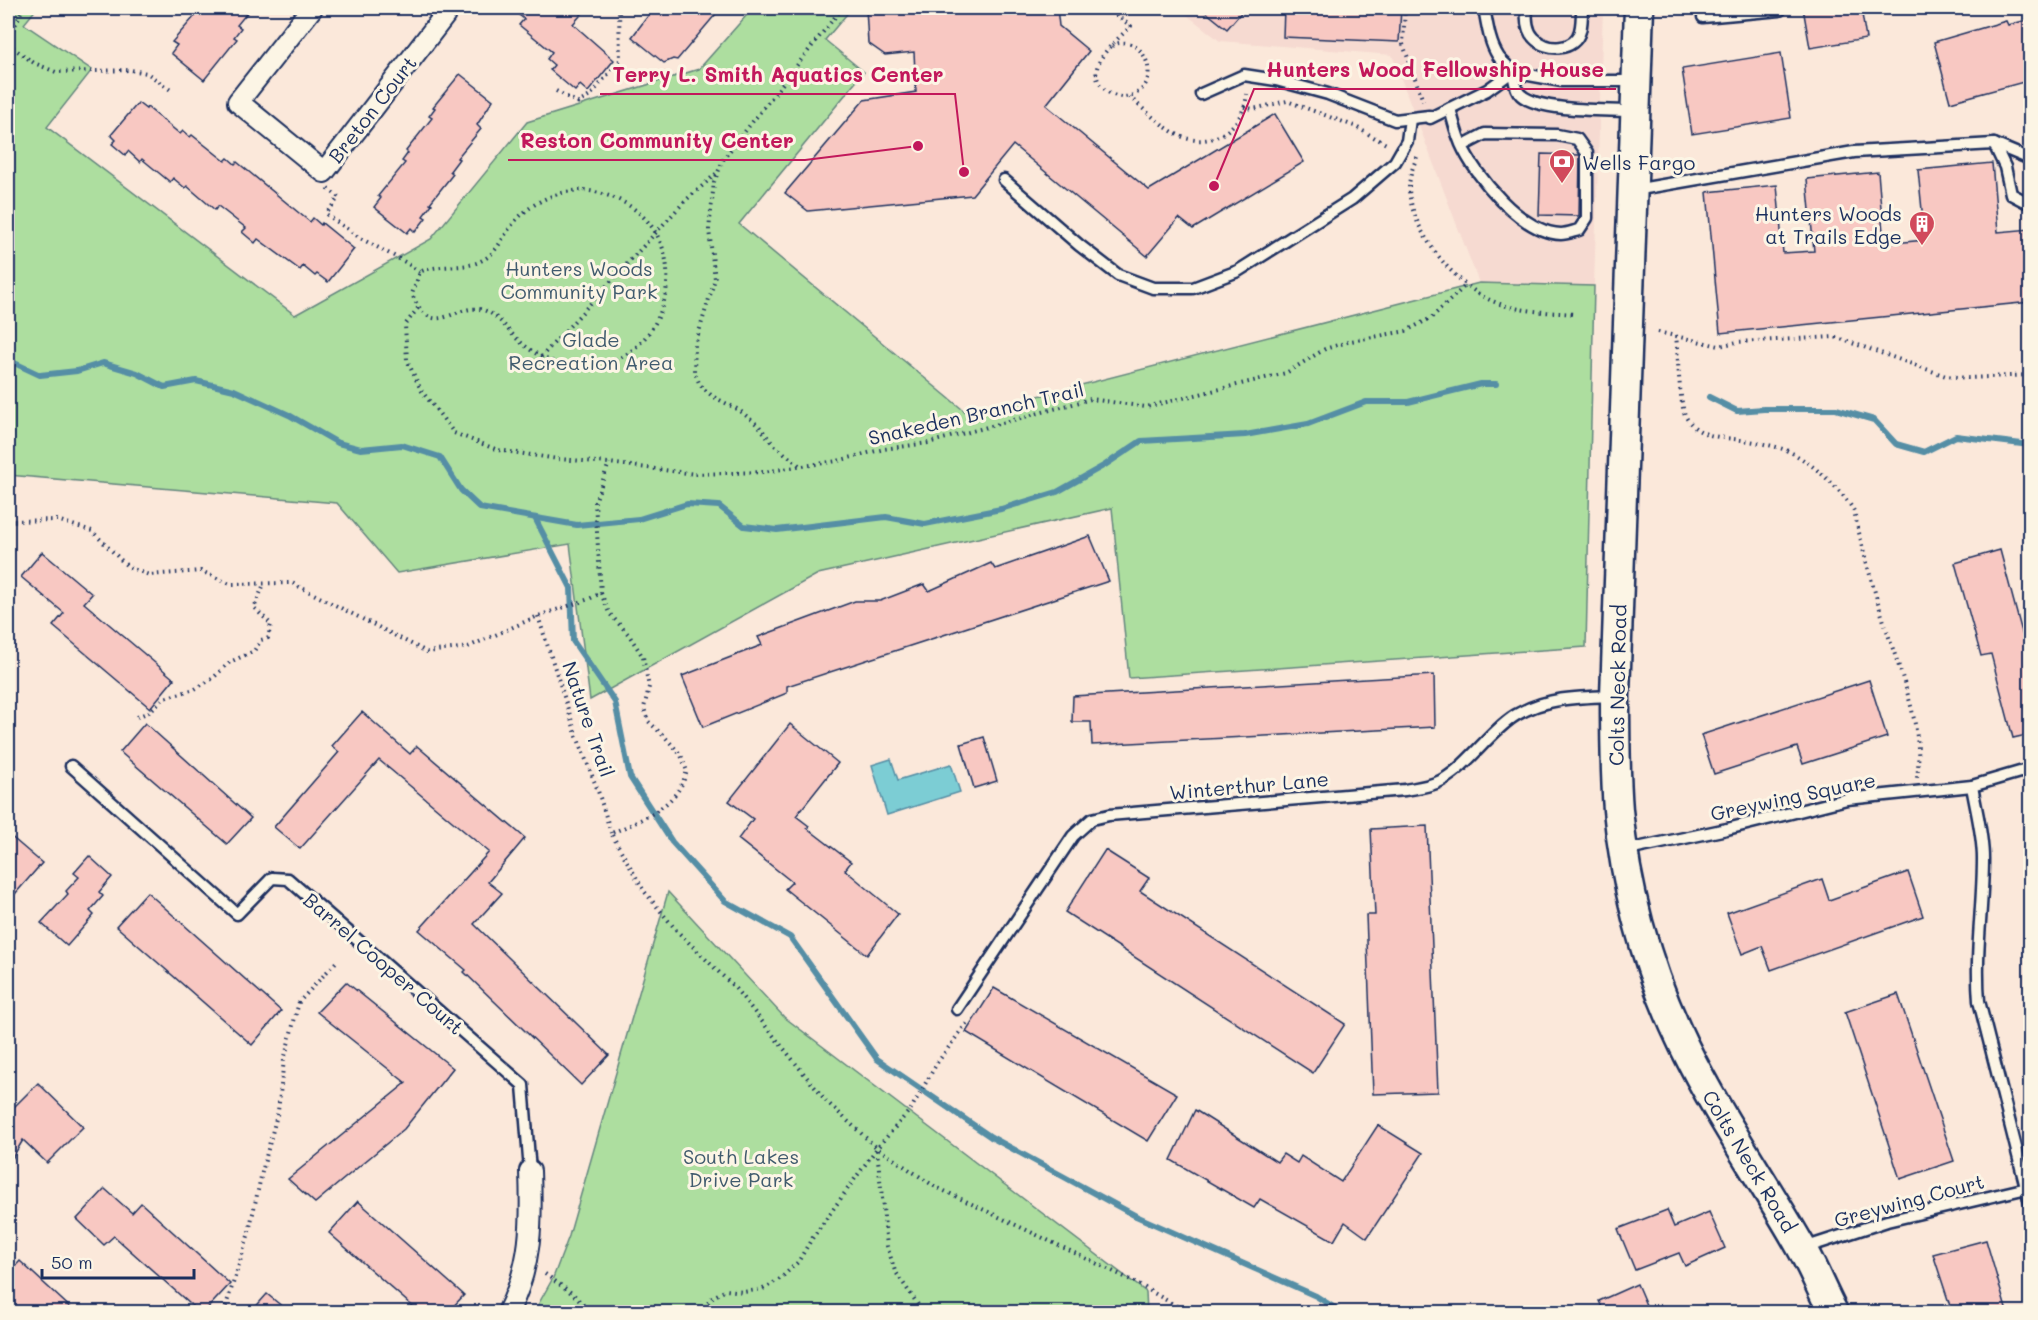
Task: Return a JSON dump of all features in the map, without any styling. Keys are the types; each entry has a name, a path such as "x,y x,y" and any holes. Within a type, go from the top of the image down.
{"street":[{"name":"Breton Court","path":"312,8 238,102 324,172 446,15 437,8"},
{"name":"Colts Neck Road","path":"1639,8 1614,696 1615,767 1623,852 1641,935 1684,1046 1719,1111 1802,1249 1833,1312"},
{"name":"Barrel Cooper Court","path":"508,1312 528,1257 531,1210 530,1171"}],"lane":[{"path":"1484,8 1489,32 1498,56 1512,72 1515,87 1521,95 1538,103 1573,109 1634,111"},
{"path":"1527,8 1528,27 1534,39 1545,46 1559,48 1572,43 1577,38 1580,32 1582,8"},
{"path":"1704,8 1703,17 1780,10"},
{"path":"1201,94 1244,75 1276,80 1328,94 1395,120 1429,116 1430,118 1487,90 1512,72 1562,81 1635,81"},
{"path":"1450,108 1462,146 1481,177 1512,211 1540,229 1561,234 1579,230 1587,218 1587,153 1577,139 1557,135 1485,134 1462,146"},
{"path":"1005,180 1079,245 1118,275 1153,288 1192,288 1238,271 1352,199 1395,162 1407,141 1410,119"},
{"path":"1631,190 1854,152 1994,144 2031,159"},
{"path":"1994,144 2005,167 2011,194 2031,204"},
{"name":"Winterthur Lane","path":"957,1009 1061,851 1073,836 1092,819 1108,814 1405,790 1424,786 1436,783 1450,775 1500,727 1516,715 1537,705 1575,697 1614,696"},
{"name":"Barrel Cooper Court","path":"70,766 237,914 272,878 288,879 351,933 523,1085 530,1171"},
{"name":"Greywing Square","path":"1623,852 1847,799 1972,786 2031,769"},
{"path":"1972,786 1983,855 1983,887 1977,945 1979,1001 2031,1203"},
{"name":"Greywing Court","path":"1802,1249 1887,1221 2027,1188"}],"path":[{"path":"23,8 8,43 34,63 56,72 131,70 147,73 172,91"},
{"path":"556,91 578,103 590,96 620,60 619,8"},
{"path":"800,465 773,444 759,426 712,396 700,385 694,371 695,345 715,279 709,230 714,182 724,158 842,8"},
{"path":"1106,8 1131,26 1108,48 1099,62 1096,74 1101,86 1112,95 1124,98 1137,94 1150,73 1148,62 1131,44 1120,43 1108,48"},
{"path":"1116,15 1130,8"},
{"path":"1405,8 1403,44 1429,116"},
{"path":"1128,97 1174,133 1203,141 1227,132 1234,125 1244,107 1247,93"},
{"path":"1244,107 1253,109 1287,101 1354,126 1388,145"},
{"path":"1418,155 1413,166 1409,187 1414,218 1437,255 1467,285 1490,300 1530,311 1576,314"},
{"path":"541,357 685,201 719,171"},
{"path":"324,172 325,187 339,197 326,214 360,238 420,272"},
{"path":"573,191 592,192 619,200 641,216 657,233 665,250 667,261 667,290 656,324 623,357 598,364 563,364 541,357 530,350 487,311 476,309 436,319 423,314 412,294 420,272 426,269 460,267 477,263 487,258 500,244 516,220 527,209 550,197 573,191"},
{"name":"Snakeden Branch Trail","path":"418,308 405,325 407,360 421,390 454,433 498,450 695,474 763,472 837,461 884,449 928,443 1091,399 1146,407 1286,372 1325,349 1351,341 1406,331 1431,318 1467,285"},
{"path":"1658,332 1719,346 1737,342 1835,337 1946,376 1968,378 2031,375"},
{"path":"1676,335 1682,407 1694,427 1707,435 1766,445 1793,453 1840,490 1854,511 1877,601 1915,724 1918,754 1917,777 1913,792"},
{"path":"609,463 595,502 601,593 609,613 629,635 643,657 649,687 644,708 648,721 681,755 687,771 679,789 670,800 639,822 611,833"},
{"path":"8,521 57,520 92,531 128,567 149,575 201,571 230,584 292,583 427,652 468,647 538,615 601,593"},
{"path":"137,717 149,712 164,698 195,689 212,679 230,662 254,651 261,640 268,638 272,624 254,608 264,584"},
{"name":"Nature Trail","path":"538,615 611,833 644,891 677,931 735,988 826,1101 877,1148 934,1186 1133,1281 1187,1312"},
{"path":"224,1312 248,1236 262,1172 279,1111 284,1060 299,1002 336,962"},
{"path":"700,1312 713,1297 726,1290 744,1292 763,1289 780,1279 798,1262 823,1222 877,1148 911,1109 937,1063 955,1041"},
{"path":"877,1148 887,1246 895,1271 923,1312"},
{"path":"545,1274 573,1294 590,1312"}],"shaded area":[{"path":"1178,8 1603,8 1594,286 1479,283 1392,55 1220,41"}],"green space":[{"name":"Glade Recreation Area","path":"8,8 37,8 24,24 92,70 47,127 295,315 431,239 527,122 699,69 753,8 852,8 825,40 864,72 739,224 968,414 1479,283 1594,286 1586,647 1129,678 1112,508 818,574 590,700 570,544 397,573 337,503 8,475"},
{"name":"South Lakes Drive Park","path":"668,892 784,1017 1146,1292 1147,1312 534,1312 553,1278 569,1236"}],"water":[{"path":"891,759 898,780 951,764 960,792 887,815 872,765"}],"building":[{"path":"202,8 251,8 237,25 241,28 234,37 237,39 204,80 171,53 177,45 172,42"},
{"path":"510,8 587,8 573,24 614,60 588,92 580,85 575,91 550,70 554,65 547,59 552,52 519,25 524,19"},
{"path":"654,8 721,8 677,60 673,59 664,63 632,37"},
{"path":"866,8 1057,8 1059,26 1089,51 1046,105 1149,190 1275,114 1304,162 1193,229 1179,218 1147,256 1013,145 972,195 808,211 785,193 864,100 916,92 914,52 885,55 868,43"},
{"path":"1201,8 1245,8 1227,29"},
{"path":"1284,8 1401,8 1399,42 1283,37"},
{"path":"1803,8 1861,8 1866,39 1810,48"},
{"path":"2031,19 2031,80 1950,102 1934,42 2006,21 2008,25"},
{"path":"1781,53 1791,118 1692,134 1682,69"},
{"path":"460,74 493,100 477,125 481,129 457,158 459,159 450,171 453,174 430,203 432,204 423,216 426,218 415,232 411,228 407,233 374,207 381,198 378,196 405,163 402,161 408,153 406,151 432,118 429,116 435,108 433,107"},
{"path":"138,103 146,109 147,107 180,134 183,131 190,137 192,135 225,161 228,158 235,164 237,162 310,222 313,218 321,225 322,223 354,249 328,282 317,274 315,276 303,266 300,270 258,239 255,243 242,232 246,228 218,206 215,210 187,186 185,188 173,178 170,182 142,159 140,162 128,151 125,155 112,144 116,140 111,135"},
{"name":"Wells Fargo","path":"1541,154 1580,155 1579,216 1539,215"},
{"name":"Hunters Woods at Trails Edge","path":"1992,163 1998,232 2031,229 2031,302 1720,333 1707,192 1777,185 1783,253 1814,251 1807,179 1878,172 1884,244 1925,240 1918,170"},
{"path":"1090,536 1109,581 787,686 787,693 703,727 682,676 762,645 758,637 855,601 880,601 924,584 929,591 991,563 995,569"},
{"path":"2000,550 2024,640 2031,638 2031,734 2013,738 1991,654 1981,656 1955,563"},
{"path":"42,552 92,594 84,603 174,679 150,708 53,626 64,613 21,577"},
{"path":"1434,675 1435,727 1092,745 1091,722 1072,722 1073,696"},
{"path":"1869,680 1887,737 1803,764 1797,747 1714,774 1701,735"},
{"path":"362,712 410,754 417,746 525,838 488,882 502,893 474,924 609,1055 581,1085 464,972 466,970 419,930 489,852 379,760 300,849 274,827 339,752 332,746"},
{"path":"145,723 251,818 227,844 120,752"},
{"path":"790,724 838,763 796,816 809,826 807,828 851,862 845,870 898,914 867,955 785,889 792,882 738,839 753,819 729,801"},
{"path":"984,737 997,781 974,788 961,744"},
{"path":"1427,826 1438,1092 1373,1094 1366,915 1375,915 1371,829"},
{"path":"8,834 42,863 8,902"},
{"path":"1105,850 1149,878 1140,891 1345,1024 1313,1073 1065,912"},
{"path":"89,856 112,877 99,892 103,896 90,911 94,915 67,946 41,923 68,894 66,891 79,877 74,873"},
{"path":"1908,872 1923,916 1771,970 1762,946 1742,954 1727,913 1822,879 1829,900"},
{"path":"147,892 281,1011 252,1045 116,926"},
{"path":"346,982 453,1068 404,1129 315,1203 288,1179 406,1083 317,1012"},
{"path":"994,988 1177,1094 1148,1141 966,1032"},
{"path":"1898,994 1954,1161 1900,1179 1845,1012"},
{"path":"38,1083 83,1127 47,1163 23,1140 8,1165 8,1113"},
{"path":"1195,1110 1277,1162 1283,1154 1297,1163 1301,1156 1341,1182 1378,1125 1423,1153 1367,1238 1345,1222 1334,1241 1260,1199 1254,1208 1171,1160"},
{"path":"105,1189 132,1213 141,1203 230,1284 204,1312 199,1312 114,1236 104,1245 77,1219"},
{"path":"358,1201 464,1295 448,1312 419,1312 329,1233"},
{"path":"1667,1210 1674,1227 1709,1212 1725,1248 1685,1266 1679,1253 1635,1270 1618,1229"},
{"path":"1986,1240 2007,1312 1952,1312 1933,1254"},
{"path":"20,1261 75,1312 14,1312 8,1307 8,1274"},
{"path":"1637,1284 1649,1312 1604,1312 1599,1301"},
{"path":"267,1294 289,1312 251,1312"}],"waterway":[{"path":"8,360 40,375 77,371 103,363 137,373 164,387 196,381 234,390 289,415 338,443 361,449 402,445 440,457 461,490 480,508 577,525 639,519 687,504 719,506 744,526 777,530 886,517 925,524 1001,509 1057,492 1105,465 1141,441 1245,435 1308,424 1366,402 1408,402 1481,384 1496,384"},
{"path":"1709,397 1737,411 1836,409 1874,420 1896,444 1924,452 1956,436 2030,445"},
{"path":"535,518 571,588 573,641 615,702 630,777 672,842 725,901 790,937 877,1059 991,1137 1136,1216 1316,1296 1341,1312"}],"place":[{"name":"Reston Community Center","path":"918,146"},
{"name":"Terry L. Smith Aquatics Center","path":"964,172"},
{"name":"Wells Fargo","path":"1562,185"},
{"name":"Hunters Wood Fellowship House","path":"1214,186"},
{"name":"Hunters Woods at Trails Edge","path":"1922,247"}],"park label":[{"name":"Hunters Woods Community Park","path":"579,280"}]}
